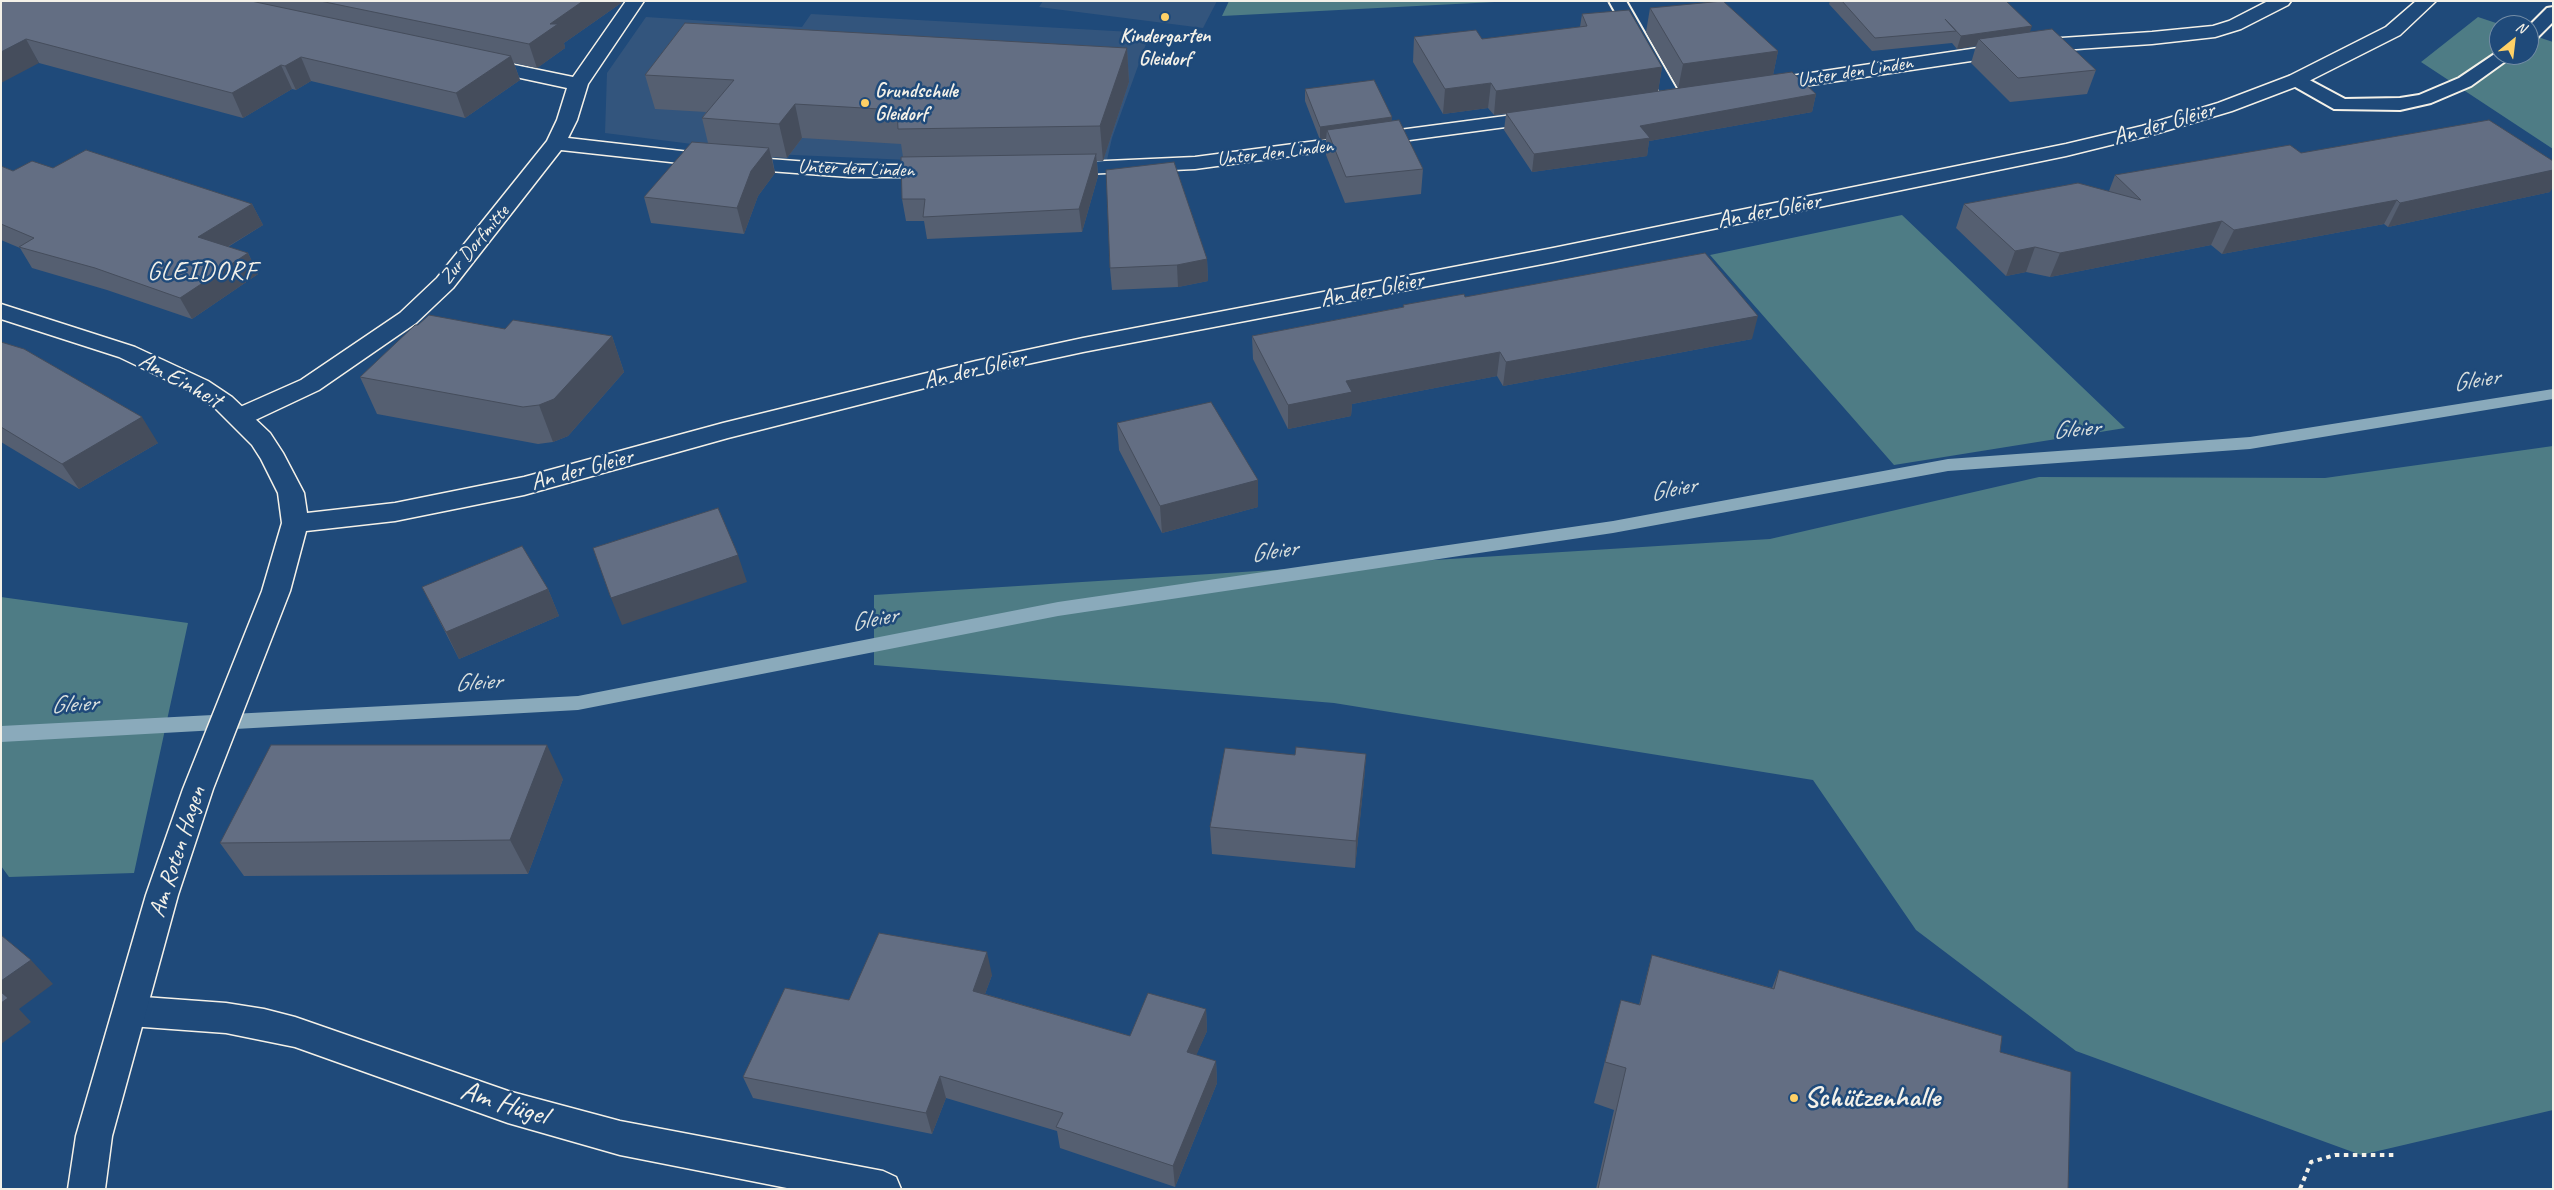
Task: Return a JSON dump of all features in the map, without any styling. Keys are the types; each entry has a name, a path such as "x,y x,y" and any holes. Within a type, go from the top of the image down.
{"main road":[{"name":"Zur Dorfmitte","path":"240,417 310,385 408,318 445,283 556,143 567,120 578,84 635,1"},
{"name":"Unter den Linden","path":"1749,88 2031,46 2152,38 2215,31 2236,25 2282,1"},
{"name":"An der Gleier","path":"295,523 395,512 524,486 723,431 976,368 1074,347 1553,255 2009,163 2148,130 2225,107 2296,80 2393,31 2427,1"},
{"path":"461,60 578,84"},
{"name":"Unter den Linden","path":"1042,170 1195,163 1560,115"},
{"name":"Unter den Linden","path":"556,143 716,160 840,170 956,172"},
{"name":"Am Einheit","path":"1,311 127,352 158,365 198,386 240,417 261,439 274,459 291,493 295,523"},
{"name":"Am Roten Hagen","path":"86,1189 94,1136 162,895 198,789 276,591 295,523"},
{"name":"Am Hügel","path":"130,1010 226,1018 264,1024 295,1032 508,1107 620,1138 883,1189"}],"lane":[{"path":"1618,1 1673,99"},
{"path":"2539,26 2553,12"},
{"path":"2296,80 2341,105 2400,104 2424,99 2445,91 2465,82 2490,65"}],"path":[{"path":"2300,1189 2300,1182 2311,1162 2335,1155 2397,1155"}],"shaded area":[{"name":"Kindergarten Gleidorf","path":"1043,1 1217,1 1203,28 1039,7"},
{"name":"Grundschule Gleidorf","path":"811,14 1150,33 1112,138 1107,160 932,161 771,154 605,133 607,73 646,17 802,27"}],"green space":[{"path":"1229,1 1514,1 1222,16"},
{"path":"2478,17 2489,21 2489,65 2539,65 2539,37 2553,42 2553,149 2421,62"},
{"path":"1902,215 2125,428 1894,465 1710,255"},
{"path":"2553,446 2553,1110 2361,1155 2076,1051 1916,930 1813,780 1334,703 874,665 874,595 1770,539 2039,477 2325,478"},
{"path":"1,597 188,623 134,873 9,877 1,866"}],"building":[{"path":"1,1 251,1 511,56 456,93 301,57 285,66 281,65 232,93 26,39 1,52"},
{"path":"320,1 583,1 550,24 558,24 529,44"},
{"path":"1723,1 1778,51 1683,64 1650,8"},
{"path":"1842,1 2006,1 2032,26 1961,36 1945,19 1956,31 1875,38"},
{"path":"1629,10 1662,67 1496,91 1491,83 1445,89 1414,37 1476,30 1482,39 1587,26 1582,14"},
{"path":"685,23 1127,48 1100,126 898,129 897,110 795,104 779,124 702,118 734,80 645,75"},
{"path":"2052,29 2096,70 2018,78 1979,39"},
{"path":"1792,72 1816,94 1640,126 1650,138 1534,154 1506,113"},
{"path":"1374,80 1392,117 1320,127 1305,89"},
{"path":"1399,120 1423,169 1346,177 1327,130"},
{"path":"2489,120 2553,161 2553,170 2400,203 2397,200 2234,230 2222,221 2060,253 2035,247 2015,251 1964,204 2078,183 2141,200 2115,175 2290,145 2301,153"},
{"path":"692,142 769,148 751,171 737,208 644,197"},
{"path":"86,150 252,204 198,237 248,253 180,298 95,268 19,247 34,238 1,224 1,166 13,171 32,161 53,168"},
{"path":"1096,154 1079,209 923,217 925,199 902,199 901,157"},
{"path":"1174,162 1207,259 1177,265 1110,268 1106,170"},
{"path":"1705,253 1758,316 1506,362 1500,352 1346,381 1352,392 1288,405 1252,336 1404,307 1403,305 1464,294 1465,297"},
{"path":"429,315 505,329 513,320 612,336 554,399 539,405 523,407 360,377 415,325 418,325"},
{"path":"1,342 24,349 142,417 62,464 1,427"},
{"path":"1211,402 1258,480 1160,506 1117,423"},
{"path":"718,508 738,555 611,598 593,548"},
{"path":"522,546 548,589 446,632 422,587"},
{"path":"271,745 547,745 510,840 220,843"},
{"path":"1296,747 1366,754 1356,841 1210,827 1225,748 1295,755"},
{"path":"879,933 987,952 973,991 1130,1036 1148,993 1206,1009 1187,1052 1216,1061 1173,1166 1056,1127 1063,1113 940,1076 926,1113 743,1077 785,988 849,1000"},
{"path":"1,935 31,960 1,981"},
{"name":"Schützenhalle","path":"1652,955 1774,989 1779,970 2002,1036 2000,1052 2071,1072 2068,1189 1598,1189 1626,1068 1605,1062 1621,1000 1640,1005"},
{"path":"1,992 8,998 1,1003"}],"waterway":[{"name":"Gleier","path":"1,734 578,703 1058,609 1613,527 1948,465 2250,443 2553,394"}],"place":[{"name":"Kindergarten Gleidorf","path":"1165,17"},
{"name":"Grundschule Gleidorf","path":"865,103"},
{"name":"Schützenhalle","path":"1794,1098"}],"district":[{"name":"GLEIDORF","path":"202,272"}]}
